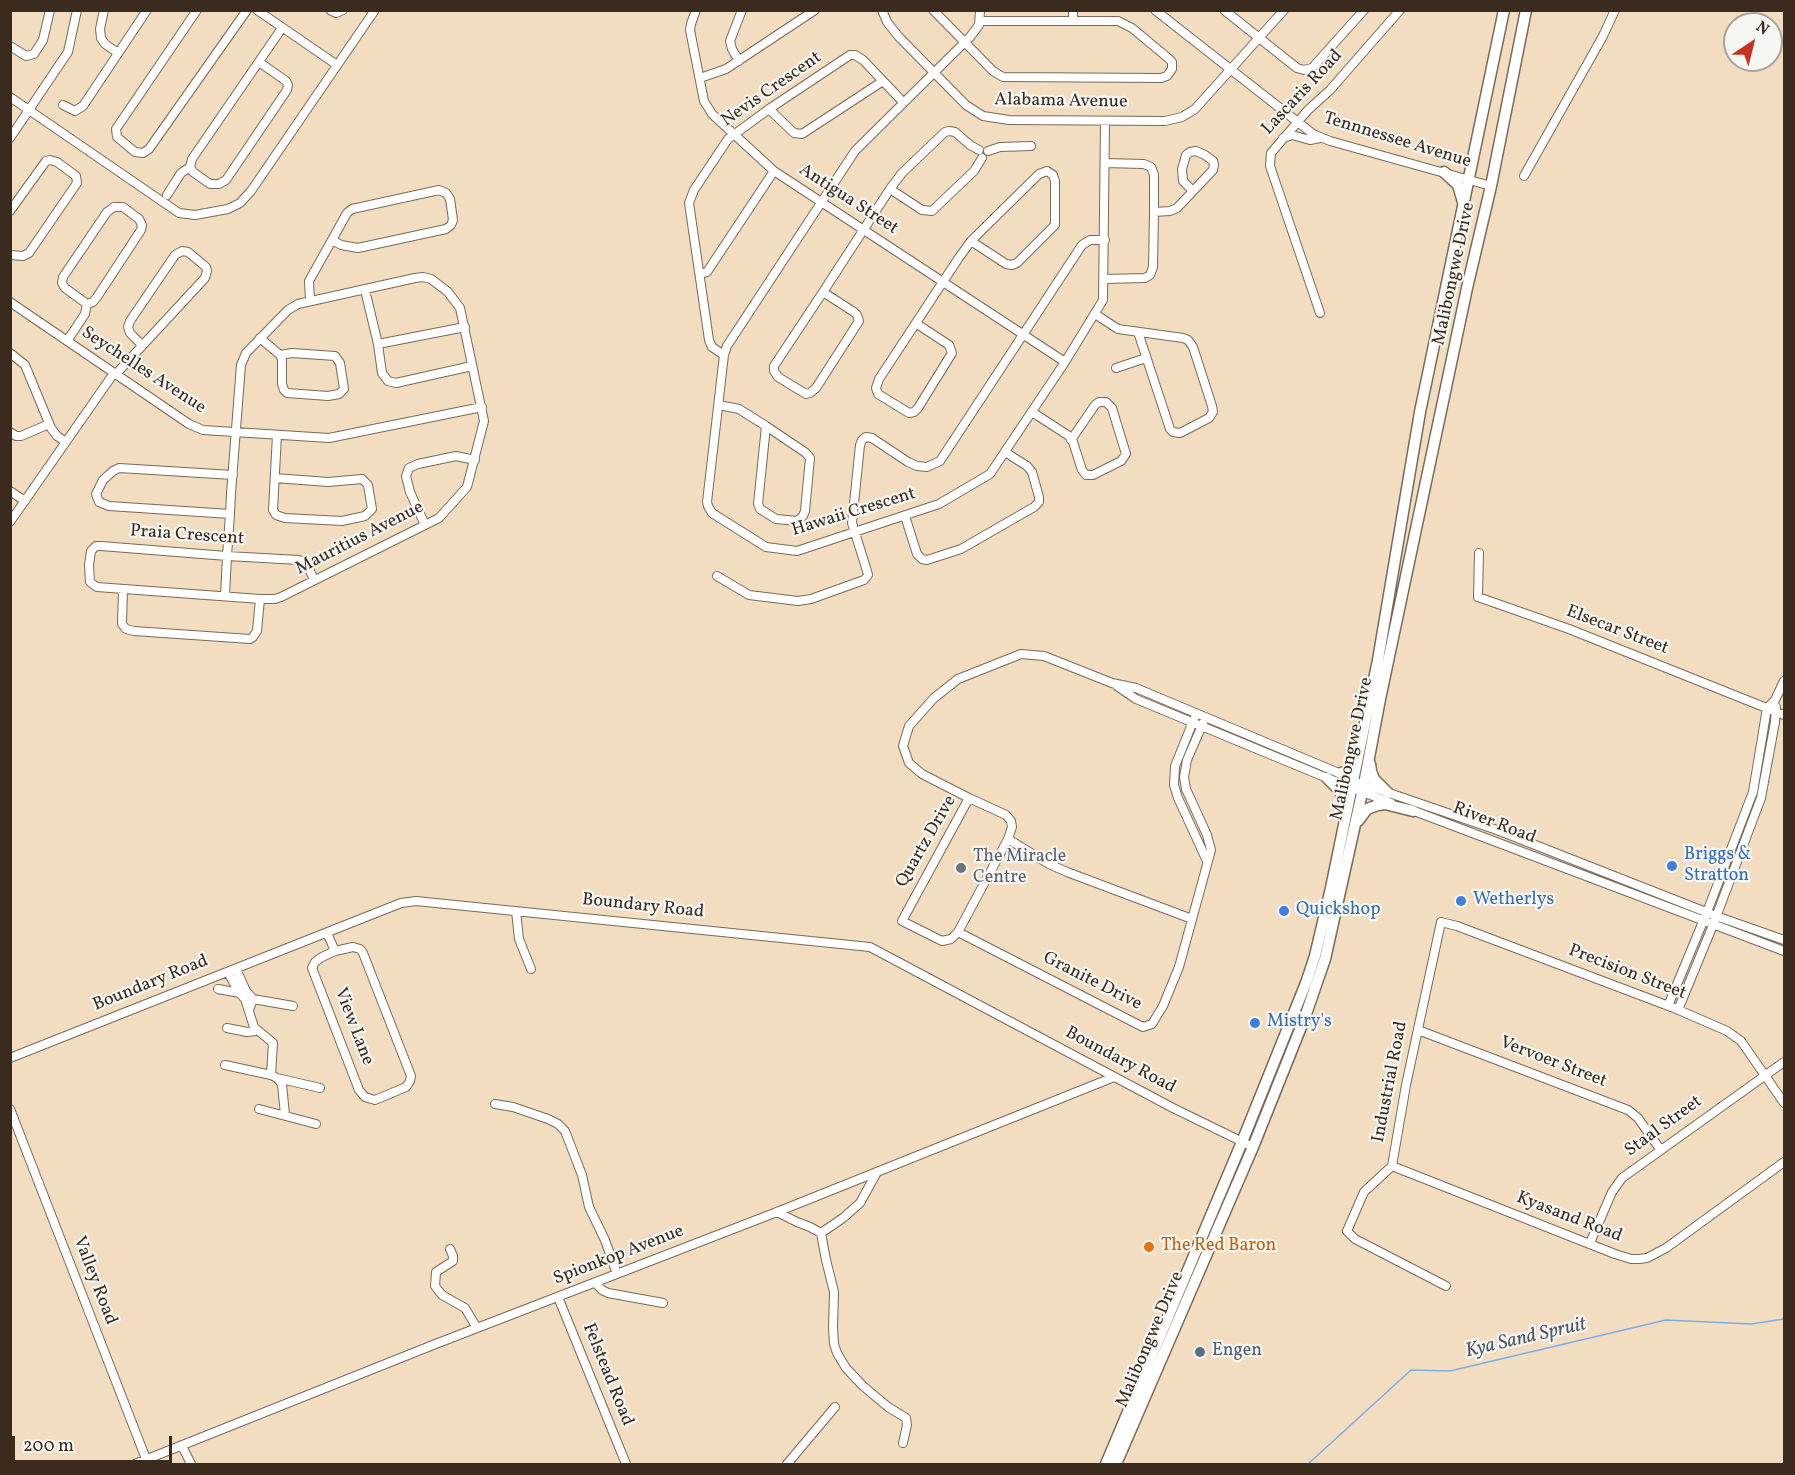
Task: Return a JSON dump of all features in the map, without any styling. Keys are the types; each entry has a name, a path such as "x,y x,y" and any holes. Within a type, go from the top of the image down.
{"main road":[{"name":"Malibongwe Drive","path":"1116,1464 1253,1147 1305,1017 1325,960 1349,826 1352,783 1378,660 1420,412 1504,10"},
{"name":"Malibongwe Drive","path":"1106,1464 1242,1142 1304,990 1315,956 1349,826 1363,788 1380,699 1491,186 1526,10"},
{"path":"1444,172 1458,185 1464,205"},
{"path":"1369,757 1373,777 1388,793"},
{"path":"1341,773 1348,771 1356,762"},
{"path":"1327,778 1342,796 1349,826"},
{"path":"1349,826 1367,809 1378,805 1385,804 1413,811"}],"street":[{"path":"10,46 24,55 34,54 43,40 50,10"},
{"path":"10,138 68,52 77,10"},
{"path":"104,10 100,36 103,42 118,53"},
{"path":"63,105 75,111 83,106 147,10"},
{"path":"197,10 116,129 117,137 135,152 143,153 149,149 247,10"},
{"path":"257,10 337,65"},
{"path":"330,10 338,13 343,10"},
{"path":"10,97 173,210 195,215 233,208 246,198 375,10"},
{"name":"Antigua Street","path":"696,10 690,30 707,107 734,135 774,171 1065,362"},
{"path":"739,61 730,41 742,10"},
{"path":"700,78 721,72 815,10"},
{"name":"Alabama Avenue","path":"882,10 894,32 970,108 986,117 1009,120 1105,121 1168,121 1182,117 1196,107 1284,10"},
{"path":"933,10 996,74 1006,77 1161,78 1170,72 1172,64 1168,58 1125,24 1115,21 980,21 980,10"},
{"path":"1072,21 1073,10"},
{"name":"Tennnessee Avenue","path":"1155,10 1320,138 1491,186"},
{"path":"1224,10 1297,68 1307,70 1312,68 1364,10"},
{"name":"Lascaris Road","path":"1320,313 1270,162 1271,153 1400,10"},
{"path":"1524,176 1603,36 1615,10"},
{"name":"Hawaii Crescent","path":"980,21 974,33 965,43 855,151 729,344 724,355 707,502 712,513 766,547 790,551 809,548 943,502 992,472 1065,362 1103,298 1105,121"},
{"path":"166,195 181,173 190,167 192,159 282,28"},
{"name":"Nevis Crescent","path":"724,355 710,344 689,200 728,139 850,56 855,55 863,60 903,102"},
{"path":"190,167 195,174 210,184 216,185 223,182 286,93 288,85 286,81 259,62"},
{"path":"769,109 794,133 802,134 883,81"},
{"path":"823,291 857,315 859,321 816,388 806,394 778,377 774,366 862,230 890,189 902,173 947,131 955,132 983,153"},
{"path":"1283,138 1292,135 1310,140 1320,138"},
{"path":"890,189 922,210 932,211 974,171 983,153 1000,147 1031,146"},
{"path":"1154,212 1176,209 1213,170 1214,165 1210,158 1196,151 1186,155 1182,169 1183,181 1192,192"},
{"path":"10,211 46,161 57,162 77,178 77,183 29,253 23,256 10,255"},
{"path":"1104,279 1145,278 1152,273 1154,212 1154,175 1151,167 1144,164 1105,163"},
{"path":"700,274 707,272 774,171"},
{"path":"916,324 949,345 952,353 918,408 909,413 880,396 876,388 879,379 971,241 1039,174 1045,171 1053,175 1055,225 1017,263 1006,264 971,241"},
{"path":"310,300 310,279 348,211 439,190 449,197 453,220 446,229 358,248 341,245 332,240"},
{"path":"123,207 139,219 142,225 141,230 97,297 93,302 87,304 65,288 62,283 63,277 109,209 123,207"},
{"path":"717,576 748,595 798,602 858,584 867,578 852,520 862,440 866,437 872,438 917,466 927,467 937,463 1082,245 1090,240 1105,240"},
{"path":"10,522 115,373 142,345 202,281 207,274 204,265 188,252 182,251 175,255 129,321 130,333 142,345"},
{"name":"Mauritius Avenue","path":"101,587 260,599 278,598 441,516 468,484 484,423 460,308 441,285 431,279 415,278 310,300 292,307 246,353 241,362 225,596"},
{"path":"364,290 378,345 382,373 386,379 393,383 472,366"},
{"name":"Seychelles Avenue","path":"10,302 193,426 209,431 336,438 482,407"},
{"path":"67,341 85,314 87,304"},
{"path":"1095,314 1116,329 1183,338 1188,340 1193,347 1212,406 1211,416 1180,433 1173,432 1169,427 1138,332"},
{"path":"378,345 465,327"},
{"path":"260,338 280,354 283,362 282,384 287,393 328,396 344,391 345,385 340,363 335,356 280,354"},
{"path":"10,353 27,369 49,424 57,436 66,442"},
{"path":"1116,368 1146,358"},
{"path":"1032,412 1066,434 1071,440 1082,470 1088,476 1121,461 1126,454 1112,408 1104,401 1095,405 1071,440"},
{"path":"719,405 739,409 766,426 806,453 810,458 805,511 796,521 776,519 760,509 758,504 766,426"},
{"path":"10,432 21,436 49,424"},
{"path":"275,478 328,482 362,479 368,485 372,509 365,516 342,521 278,516 273,510 277,435"},
{"path":"904,516 917,554 927,560 961,549 1034,507 1040,497 1032,472 1027,466 1005,452"},
{"path":"425,525 406,476 410,468 418,464 456,456 475,460"},
{"path":"230,514 109,506 99,502 96,494 110,473 119,468 233,475"},
{"path":"10,491 25,501"},
{"name":"Praia Crescent","path":"101,587 92,585 88,576 90,555 96,546 302,561 309,567 314,580"},
{"name":"Elsecar Street","path":"1479,552 1478,597 1569,629 1780,713"},
{"path":"123,589 123,626 130,631 250,639 257,632 260,599"},
{"path":"969,798 922,774 909,763 903,746 909,726 934,698 958,680 1021,654 1044,656 1112,683"},
{"path":"1678,1010 1713,925 1711,903 1754,790 1767,708 1785,681"},
{"name":"River Road","path":"1112,683 1136,688 1200,714 1341,773 1352,783"},
{"name":"River Road","path":"1112,683 1136,699 1327,778 1352,783 1413,811 1785,951"},
{"path":"1668,1006 1704,922 1712,914 1761,798 1780,713 1774,700"},
{"name":"Granite Drive","path":"958,932 1143,1027 1152,1024 1163,1006 1179,967 1208,861 1174,785 1175,766 1200,714"},
{"name":"River Road","path":"1363,788 1388,793 1497,830 1785,940"},
{"name":"Quartz Drive","path":"958,932 951,939 942,941 902,921 969,798 1006,815 1012,827 1008,839"},
{"path":"958,932 1008,839 1049,864 1067,872 1192,919"},
{"path":"1628,881 1652,885 1698,902 1711,903"},
{"name":"Boundary Road","path":"10,1058 410,901 868,947 1114,1077 1253,1147"},
{"path":"516,911 519,939 531,969"},
{"path":"1686,915 1698,937"},
{"name":"Precision Street","path":"1438,936 1441,922 1449,923 1668,1006 1734,1035 1741,1041 1785,1103"},
{"path":"327,933 335,951"},
{"name":"Industrial Road","path":"1438,936 1392,1166 1364,1192 1347,1231 1355,1239 1446,1286"},
{"name":"View Lane","path":"356,947 363,953 411,1076 406,1087 392,1096 372,1100 365,1097 359,1090 312,968 317,960 335,951 356,947"},
{"path":"232,970 243,992 252,1025 256,1031 273,1043 274,1076 283,1087 285,1115"},
{"path":"218,989 243,992 253,999 293,1006"},
{"path":"249,1010 253,999"},
{"path":"227,1028 247,1032 256,1031"},
{"name":"Vervoer Street","path":"1418,1030 1628,1110 1638,1118 1660,1149"},
{"name":"Staal Street","path":"1590,1243 1616,1185 1622,1178 1785,1062"},
{"path":"225,1065 320,1088"},
{"name":"Spionkop Avenue","path":"135,1464 148,1462 182,1446 477,1328 777,1212 1114,1077"},
{"path":"495,1104 513,1107 548,1119 565,1131 582,1175 589,1206 605,1240 617,1274"},
{"name":"Valley Road","path":"10,1109 148,1462"},
{"path":"259,1109 316,1124"},
{"name":"Kyasand Road","path":"1392,1166 1631,1259 1647,1258 1666,1248 1785,1162"},
{"path":"821,1233 860,1203 878,1172"},
{"path":"777,1212 821,1233 834,1292 833,1328 837,1353 846,1368 863,1386 888,1407 906,1418 907,1425 903,1443"},
{"path":"450,1249 453,1261 436,1272 435,1286 442,1295 467,1310 477,1328"},
{"path":"595,1283 608,1293 663,1303"},
{"name":"Felstead Road","path":"558,1297 626,1464"},
{"path":"787,1464 835,1407"},
{"path":"182,1446 191,1464"}],"waterway":[{"name":"Kya Sand Spruit","path":"1308,1464 1411,1370 1450,1371 1666,1320 1751,1324 1784,1319"}],"place":[{"name":"Briggs & Stratton","path":"1672,866"},
{"name":"The Miracle Centre","path":"961,868"},
{"name":"Wetherlys","path":"1461,901"},
{"name":"Quickshop","path":"1284,911"},
{"name":"Mistry's","path":"1255,1023"},
{"name":"The Red Baron","path":"1149,1247"},
{"name":"Engen","path":"1200,1352"}]}
